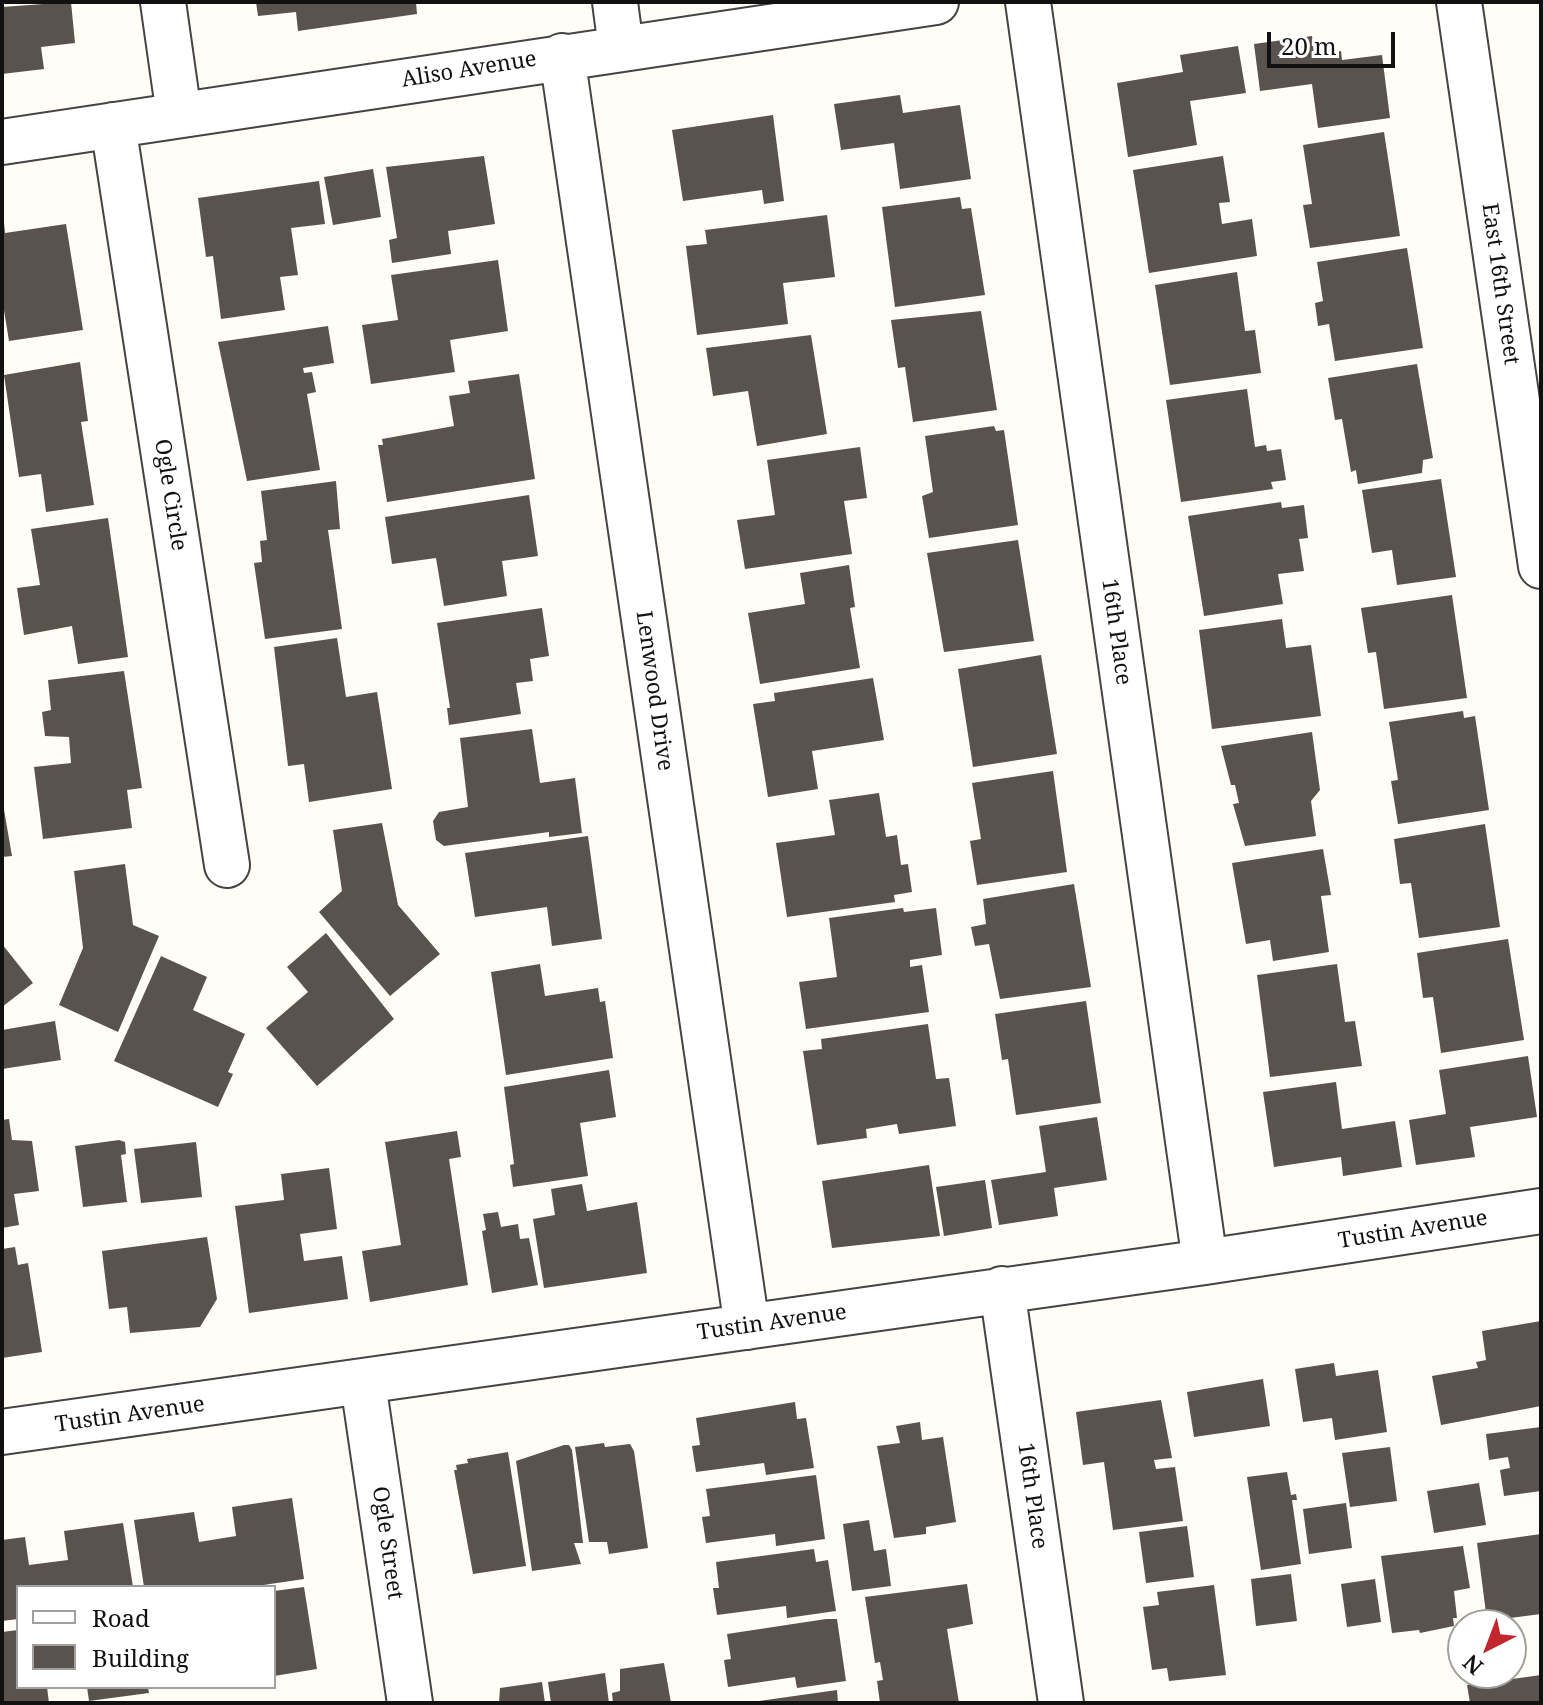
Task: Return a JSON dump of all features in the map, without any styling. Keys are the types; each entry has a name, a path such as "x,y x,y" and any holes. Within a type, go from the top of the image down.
{"street":[{"path":"163,2 179,115"},
{"path":"615,2 621,48"},
{"name":"Aliso Avenue","path":"2,142 936,2"},
{"name":"16th Place","path":"1028,2 1205,1262"},
{"name":"East 16th Street","path":"1459,2 1541,566"},
{"name":"Lenwood Drive","path":"562,56 747,1327"},
{"name":"Ogle Circle","path":"113,125 227,865"},
{"name":"Tustin Avenue","path":"2,1432 363,1383 1541,1211"},
{"name":"16th Place","path":"1002,1289 1061,1703"},
{"name":"Ogle Street","path":"363,1383 410,1703"}],"building":[{"path":"71,2 75,43 41,47 44,69 2,74 2,7"},
{"path":"256,2 416,2 417,14 298,31 296,12 258,16"},
{"path":"1312,36 1314,55 1341,51 1342,60 1382,55 1390,118 1318,128 1312,84 1260,91 1254,44"},
{"path":"1238,46 1246,93 1190,101 1197,145 1128,157 1117,83 1183,72 1180,55"},
{"path":"900,95 903,113 960,105 971,179 900,189 894,143 841,150 834,104"},
{"path":"773,115 784,201 764,204 762,190 683,201 672,130"},
{"path":"1384,132 1400,236 1310,248 1303,205 1312,204 1303,145"},
{"path":"484,156 495,224 448,231 451,254 392,263 389,240 397,238 386,167"},
{"path":"1223,156 1230,202 1219,203 1222,224 1252,219 1257,256 1149,273 1133,170"},
{"path":"373,169 381,217 333,225 324,177"},
{"path":"319,181 325,224 291,228 298,275 280,277 285,310 221,319 213,256 206,257 198,198"},
{"path":"960,197 962,209 971,208 985,295 895,307 882,207"},
{"path":"827,215 835,277 783,283 788,324 697,335 686,246 707,244 705,230"},
{"path":"4,222 5,233 66,224 83,330 9,341 2,298"},
{"path":"1407,248 1423,348 1335,361 1329,324 1318,326 1315,303 1323,301 1317,262"},
{"path":"498,260 508,331 450,340 455,372 371,384 362,325 398,320 391,275"},
{"path":"1237,272 1245,331 1255,330 1261,373 1170,385 1155,285"},
{"path":"981,311 997,410 913,422 905,367 898,368 891,320"},
{"path":"328,326 334,363 303,368 304,373 312,372 316,392 307,394 320,470 247,481 218,342"},
{"path":"811,335 827,434 757,446 748,391 713,396 706,348"},
{"path":"80,362 88,421 81,422 94,505 46,512 41,474 19,477 4,375"},
{"path":"1417,364 1433,458 1423,460 1422,473 1358,484 1356,470 1351,472 1342,419 1335,420 1328,378"},
{"path":"519,374 535,479 387,502 378,445 383,445 382,439 454,426 449,396 470,393 468,381"},
{"path":"1247,389 1255,447 1266,445 1267,451 1281,449 1286,480 1271,482 1273,489 1181,502 1166,400"},
{"path":"994,426 996,431 1004,430 1018,525 929,538 922,496 933,492 925,436"},
{"path":"860,447 867,498 844,501 852,554 745,569 737,520 775,515 767,460"},
{"path":"1441,479 1456,577 1397,585 1392,550 1372,553 1362,490"},
{"path":"336,481 340,529 328,530 342,629 265,639 254,563 262,562 260,541 267,540 261,491"},
{"path":"529,495 538,556 502,561 507,596 444,606 436,558 392,564 385,517"},
{"path":"1281,502 1282,508 1304,505 1308,538 1299,539 1304,571 1278,574 1283,604 1204,616 1188,516"},
{"path":"108,518 128,657 78,664 72,626 24,635 17,588 40,585 31,529"},
{"path":"1018,540 1034,641 944,652 927,553"},
{"path":"849,565 855,607 850,608 860,668 760,684 748,613 805,604 800,573"},
{"path":"1452,595 1467,698 1384,709 1376,652 1368,653 1361,608"},
{"path":"542,608 549,656 530,659 533,681 516,683 521,714 449,725 447,708 450,708 437,623"},
{"path":"1282,619 1286,648 1311,645 1321,716 1212,729 1199,630"},
{"path":"337,638 346,697 377,692 392,789 309,802 304,764 288,766 274,647"},
{"path":"1041,655 1057,754 973,767 958,669"},
{"path":"124,671 142,788 127,790 132,828 43,839 34,767 71,763 69,737 45,736 42,712 51,710 48,680"},
{"path":"873,678 884,740 812,751 818,789 768,797 753,704 775,701 774,693"},
{"path":"1463,711 1464,718 1475,716 1489,810 1398,824 1391,781 1398,780 1389,722"},
{"path":"532,729 540,783 575,778 582,833 549,837 549,832 444,846 436,840 433,821 439,812 468,807 460,738"},
{"path":"1312,732 1320,790 1311,801 1316,836 1245,846 1233,804 1239,803 1235,785 1231,785 1221,746"},
{"path":"1053,771 1067,872 977,885 970,841 981,839 972,783"},
{"path":"879,793 886,837 897,835 901,865 908,864 912,892 894,895 895,902 787,917 776,843 835,835 829,800"},
{"path":"2,798 12,856 2,857"},
{"path":"382,823 398,905 440,954 390,996 319,912 342,891 333,830"},
{"path":"1485,824 1500,927 1419,938 1411,883 1400,884 1394,839"},
{"path":"588,836 602,939 552,946 547,907 475,917 465,853"},
{"path":"1323,849 1331,895 1321,896 1329,952 1273,961 1270,940 1246,944 1232,863"},
{"path":"125,864 133,925 159,936 118,1032 59,1005 83,948 74,871"},
{"path":"1074,884 1091,987 1000,999 989,944 975,946 971,927 986,924 983,899"},
{"path":"903,908 904,912 936,908 942,955 910,960 910,967 922,965 929,1012 806,1029 799,982 837,977 829,918"},
{"path":"326,933 394,1019 317,1086 266,1028 308,992 287,967"},
{"path":"1508,939 1524,1040 1441,1053 1433,997 1423,998 1417,953"},
{"path":"2,944 33,983 2,1007"},
{"path":"161,956 207,977 193,1010 245,1034 228,1072 233,1074 218,1107 114,1061"},
{"path":"540,964 545,996 598,988 600,1002 605,1001 613,1058 506,1075 491,972"},
{"path":"1337,964 1345,1022 1355,1021 1362,1066 1270,1077 1257,975"},
{"path":"1086,1001 1101,1103 1016,1115 1008,1059 1002,1060 995,1014"},
{"path":"55,1021 61,1060 2,1069 2,1030"},
{"path":"928,1024 936,1079 949,1078 956,1126 899,1134 897,1124 866,1129 867,1138 817,1145 803,1051 822,1049 821,1039"},
{"path":"1528,1056 1537,1117 1470,1127 1475,1157 1416,1165 1409,1120 1446,1114 1439,1070"},
{"path":"609,1070 616,1117 580,1123 588,1176 513,1187 510,1165 514,1164 504,1087"},
{"path":"1336,1082 1342,1129 1395,1121 1402,1167 1343,1176 1341,1157 1274,1167 1263,1092"},
{"path":"1097,1117 1107,1180 1054,1188 1058,1216 999,1225 991,1180 1046,1172 1039,1126"},
{"path":"9,1119 12,1140 32,1141 39,1191 14,1194 19,1225 2,1228 2,1120"},
{"path":"457,1131 461,1157 449,1159 468,1285 370,1302 362,1251 401,1245 385,1142"},
{"path":"119,1140 125,1142 126,1154 121,1155 127,1202 83,1207 75,1146"},
{"path":"196,1142 202,1197 141,1203 134,1149"},
{"path":"929,1165 940,1236 832,1248 822,1181"},
{"path":"329,1168 337,1229 300,1234 304,1261 342,1256 348,1299 249,1313 235,1206 284,1200 281,1174"},
{"path":"985,1180 992,1228 944,1236 936,1187"},
{"path":"582,1184 587,1211 637,1202 647,1273 544,1288 533,1219 555,1215 551,1189"},
{"path":"498,1212 501,1227 518,1224 520,1239 529,1238 538,1285 492,1293 482,1231 486,1230 483,1214"},
{"path":"207,1237 217,1299 200,1327 130,1333 127,1307 109,1309 102,1251"},
{"path":"15,1247 18,1265 28,1263 42,1352 2,1358 2,1249"},
{"path":"1541,1321 1541,1406 1441,1425 1432,1376 1478,1368 1476,1362 1486,1360 1482,1331"},
{"path":"1334,1363 1336,1376 1378,1370 1387,1432 1335,1440 1332,1418 1303,1422 1295,1369"},
{"path":"1263,1379 1270,1426 1194,1437 1187,1392"},
{"path":"1161,1400 1172,1458 1154,1460 1156,1469 1175,1467 1183,1521 1113,1530 1104,1462 1083,1465 1076,1412"},
{"path":"795,1402 797,1419 806,1418 814,1468 766,1475 764,1463 696,1472 692,1446 700,1445 696,1418"},
{"path":"920,1422 922,1440 943,1437 956,1522 926,1527 926,1534 894,1538 877,1446 900,1443 896,1426"},
{"path":"1541,1427 1541,1491 1504,1496 1500,1470 1510,1468 1508,1457 1489,1460 1486,1434"},
{"path":"604,1443 605,1447 630,1444 634,1451 648,1548 609,1554 607,1542 589,1542 575,1447"},
{"path":"569,1445 572,1450 583,1543 574,1543 581,1564 532,1571 516,1461"},
{"path":"1390,1447 1397,1501 1350,1507 1342,1453"},
{"path":"508,1452 526,1566 473,1574 454,1470 457,1470 456,1465 468,1463 467,1459"},
{"path":"1287,1472 1291,1495 1296,1494 1297,1500 1292,1500 1301,1564 1261,1570 1247,1477"},
{"path":"816,1475 825,1539 776,1546 775,1534 706,1543 702,1517 710,1516 706,1489"},
{"path":"1479,1483 1486,1525 1434,1533 1427,1491"},
{"path":"292,1498 304,1579 264,1585 144,1585 134,1520 194,1512 199,1542 236,1536 232,1507"},
{"path":"1346,1503 1352,1548 1309,1554 1303,1509"},
{"path":"869,1520 874,1551 886,1549 891,1586 852,1591 843,1524"},
{"path":"123,1523 133,1585 16,1585 16,1619 2,1621 2,1540 25,1537 29,1565 68,1560 64,1531"},
{"path":"1187,1526 1194,1577 1146,1583 1139,1532"},
{"path":"1541,1534 1541,1614 1527,1616 1527,1609 1485,1609 1477,1543"},
{"path":"1463,1546 1470,1588 1454,1591 1456,1609 1447,1609 1447,1627 1420,1633 1419,1630 1392,1633 1381,1556"},
{"path":"814,1549 816,1562 828,1560 836,1611 787,1618 786,1606 717,1615 713,1588 719,1588 716,1562"},
{"path":"1291,1574 1297,1621 1256,1626 1251,1579"},
{"path":"1375,1579 1381,1622 1347,1627 1341,1584"},
{"path":"967,1584 973,1624 947,1629 959,1703 880,1703 877,1681 883,1680 880,1662 875,1663 865,1597"},
{"path":"1214,1585 1226,1675 1169,1681 1167,1668 1152,1670 1143,1607 1159,1605 1157,1592"},
{"path":"304,1587 317,1669 276,1676 276,1591"},
{"path":"837,1619 846,1681 797,1688 795,1677 728,1687 724,1660 731,1659 727,1634"},
{"path":"16,1630 16,1689 47,1689 49,1703 2,1703 2,1632"},
{"path":"664,1663 671,1703 613,1703 612,1693 620,1691 620,1669"},
{"path":"605,1673 609,1703 551,1703 548,1682"},
{"path":"1541,1675 1541,1703 1470,1703 1468,1689 1527,1689 1527,1677"},
{"path":"542,1682 545,1703 499,1703 500,1688"},
{"path":"87,1689 148,1689 149,1693 89,1701"},
{"path":"837,1690 838,1703 759,1703 759,1701"}]}
